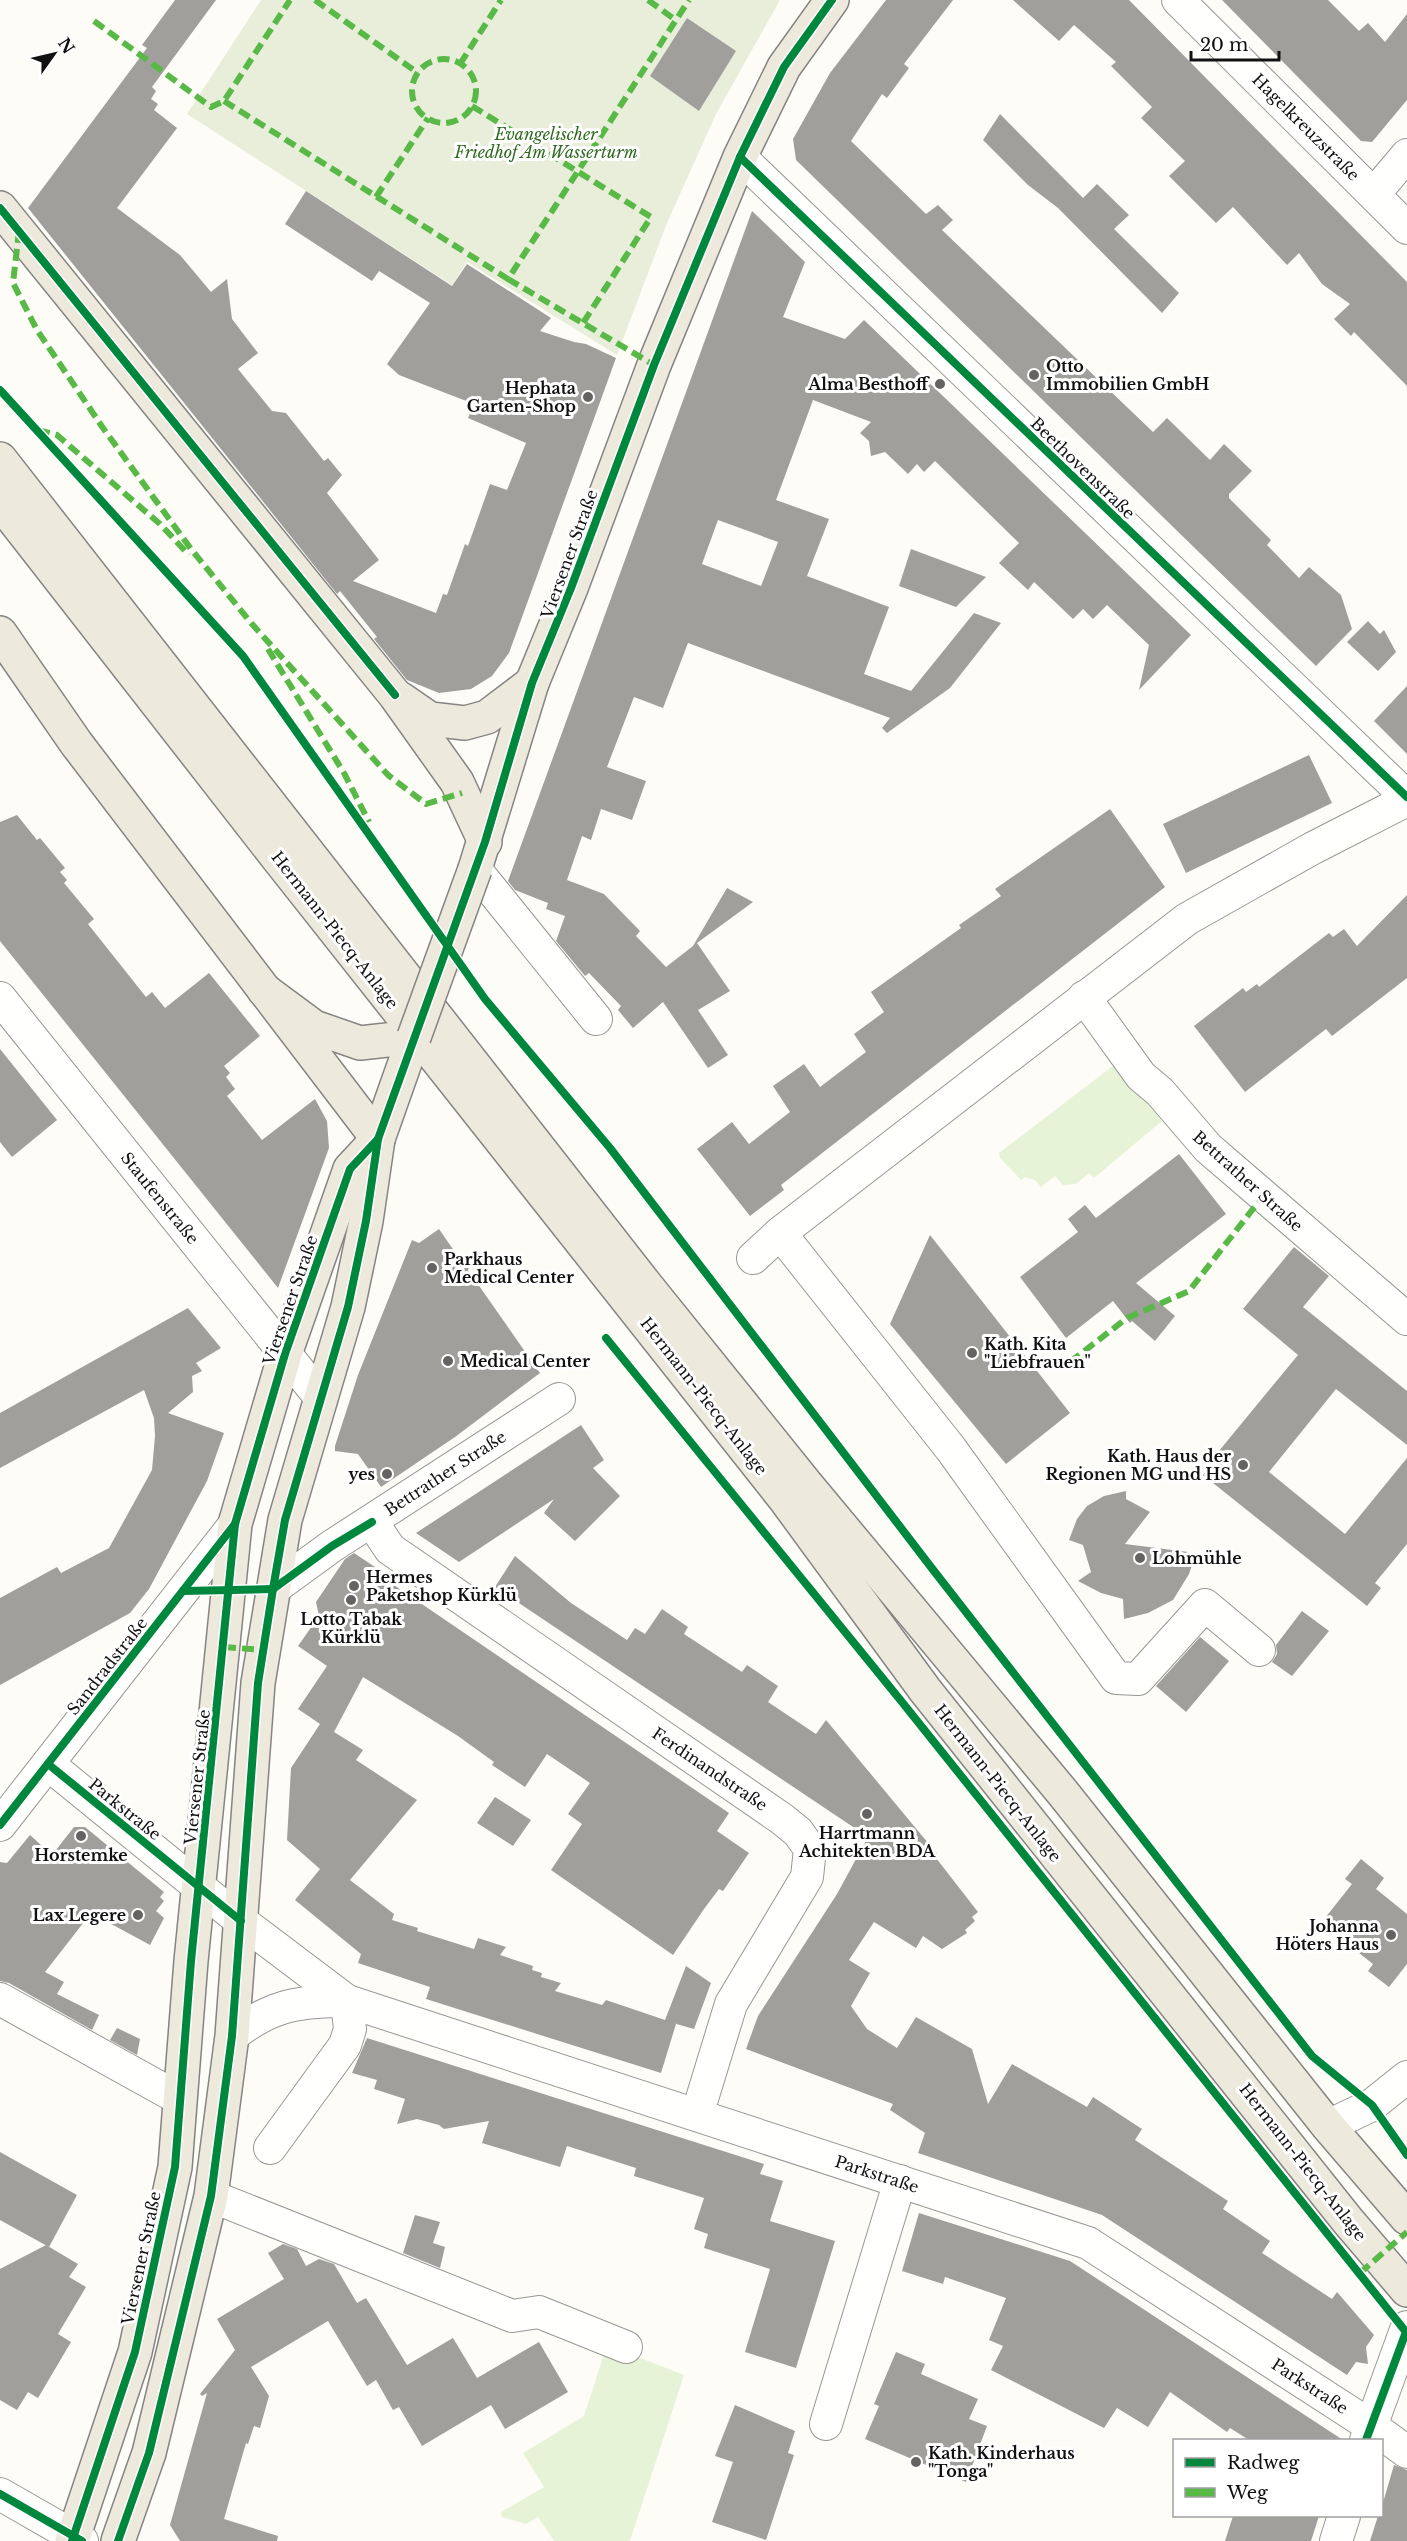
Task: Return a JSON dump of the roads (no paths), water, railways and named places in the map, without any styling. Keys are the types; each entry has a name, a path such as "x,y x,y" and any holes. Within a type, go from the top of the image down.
{"main road":[{"name":"Viersener Straße","path":"118,2541 148,2453 211,2196 232,2036 258,1683 285,1520 348,1307 366,1221 378,1139 480,856 532,683 571,588 654,364 740,157 784,67 832,0"},
{"path":"0,208 394,695 457,782 480,856"},
{"name":"Hermann-Piecq-Anlage","path":"0,459 645,1284 806,1484 1064,1793 1328,2126 1407,2218"},
{"name":"Hermann-Piecq-Anlage","path":"0,502 277,857 785,1499 939,1708 1256,2102 1348,2221 1407,2290"},
{"path":"0,633 76,743 378,1139"},
{"path":"394,695 430,719 465,723 487,717 532,683"},
{"path":"264,990 314,1027 360,1044 414,1037"},
{"name":"Viersener Straße","path":"76,2539 135,2352 175,2167 199,1887 235,1524 285,1354 350,1169 378,1139"},
{"path":"1256,2102 1294,2127 1328,2126"}],"street":[{"name":"Hagelkreuzstraße","path":"1178,0 1407,228"},
{"path":"1374,194 1407,155"},
{"name":"Beethovenstraße","path":"740,157 1407,798"},
{"path":"753,1258 780,1233 1187,919 1407,798"},
{"path":"480,856 596,1019"},
{"name":"Bettrather Straße","path":"1084,997 1141,1076 1160,1092 1208,1148 1407,1319"},
{"name":"Staufenstraße","path":"0,998 320,1397"},
{"path":"780,1233 951,1449 1116,1678 1138,1679 1205,1605 1259,1650"},
{"name":"Bettrather Straße","path":"273,1589 332,1545 372,1522 559,1399"},
{"name":"Ferdinandstraße","path":"372,1522 390,1549 782,1819 798,1832 810,1849 807,1877 731,2004 697,2115"},
{"name":"Sandradstraße","path":"6,1805 48,1764 235,1524"},
{"name":"Parkstraße","path":"48,1764 241,1921 346,2001 1088,2243 1369,2433"},
{"path":"0,1999 180,2099"},
{"path":"270,2148 345,2045 350,2029 346,2001"},
{"name":"Parkstraße","path":"232,2036 261,2016 290,2004 346,2001"},
{"path":"1328,2126 1372,2105 1407,2077"},
{"path":"826,2424 900,2181"},
{"path":"211,2196 512,2316 539,2312 626,2347"},
{"path":"1369,2433 1407,2327"},
{"path":"1369,2433 1407,2400"},
{"name":"Parkstraße","path":"1383,2440 1407,2452"},
{"path":"0,2494 76,2539"},
{"path":"1336,2541 1344,2517"}],"place":[{"name":"Otto Immobilien GmbH","path":"1034,375"},
{"name":"Alma Besthoff","path":"940,384"},
{"name":"Hephata Garten-Shop","path":"588,397"},
{"name":"Parkhaus Medical Center","path":"432,1268"},
{"name":"Kath. Kita \"Liebfrauen\"","path":"972,1353"},
{"name":"Medical Center","path":"448,1361"},
{"name":"Kath. Haus der Regionen MG und HS","path":"1243,1465"},
{"name":"yes","path":"387,1474"},
{"name":"Lohmühle","path":"1140,1558"},
{"name":"Hermes Paketshop Kürklü","path":"354,1586"},
{"name":"Lotto Tabak Kürklü","path":"351,1600"},
{"name":"Harrtmann Achitekten BDA","path":"867,1814"},
{"name":"Horstemke","path":"81,1836"},
{"name":"Lax Legere","path":"138,1915"},
{"name":"Johanna Höters Haus","path":"1391,1935"},
{"name":"Kath. Kinderhaus \"Tonga\"","path":"916,2462"}],"park label":[{"name":"Evangelischer Friedhof Am Wasserturm","path":"546,143"}]}
